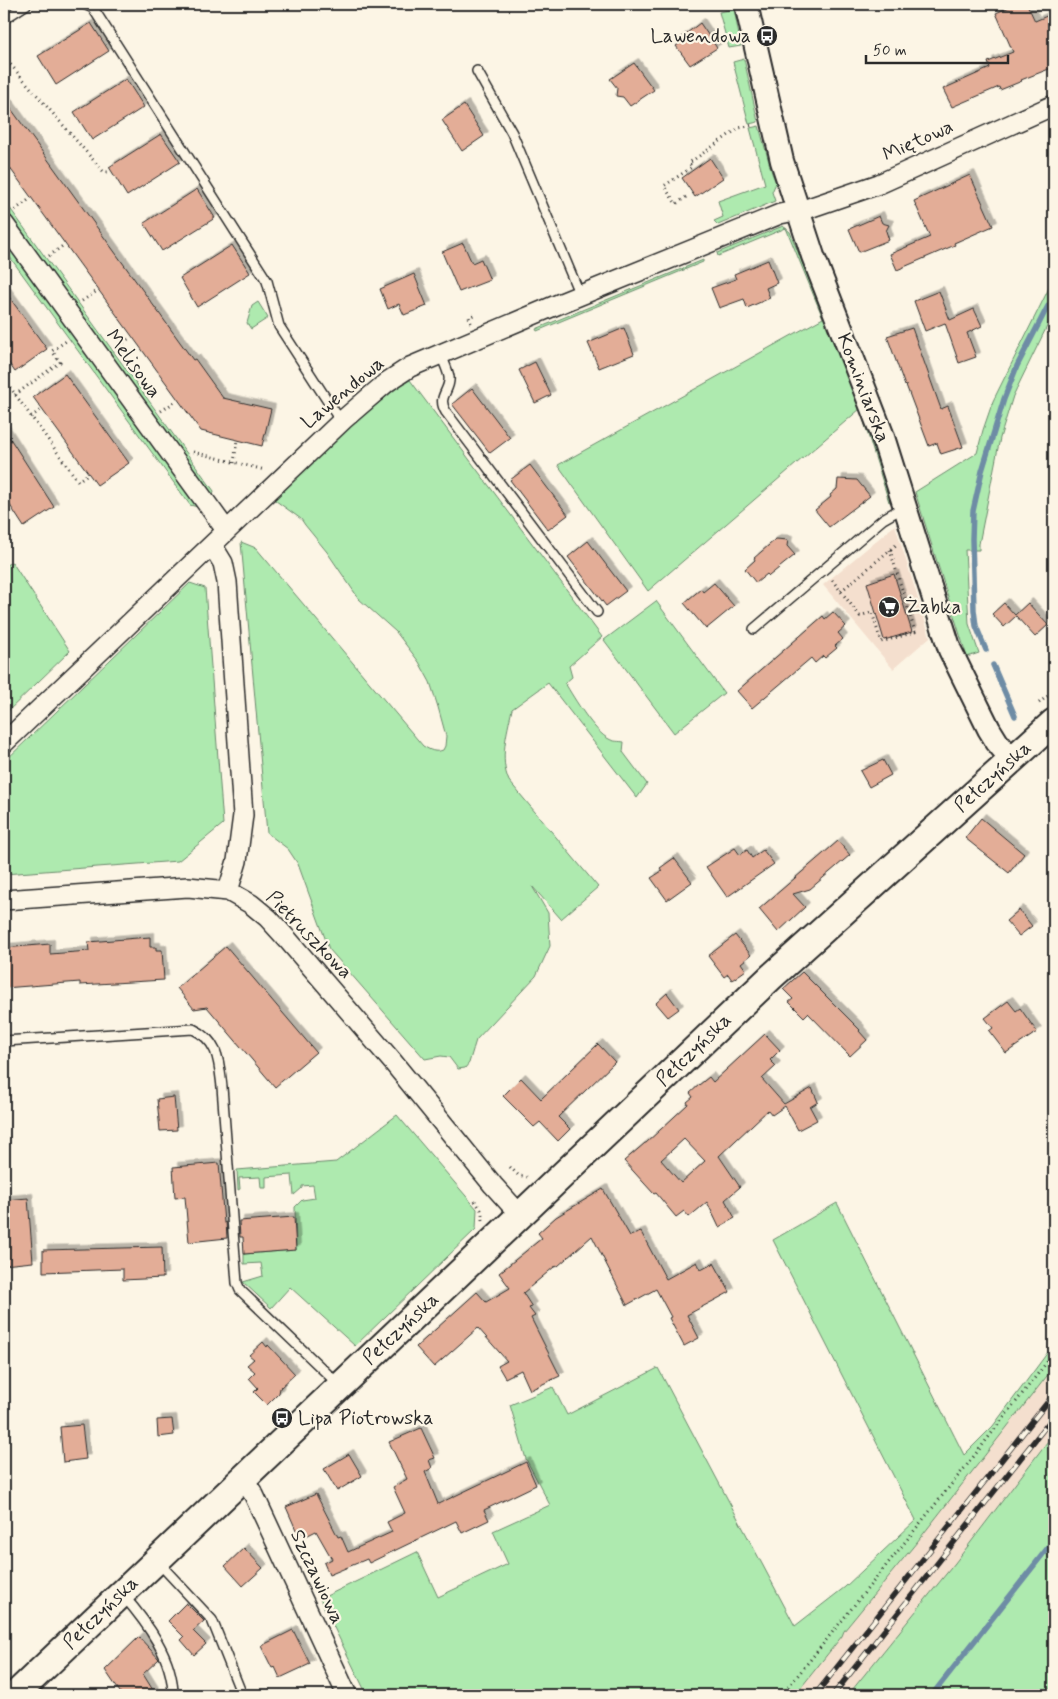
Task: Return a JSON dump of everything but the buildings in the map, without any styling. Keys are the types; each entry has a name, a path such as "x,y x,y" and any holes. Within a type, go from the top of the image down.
{"main road":[{"name":"Pełczyńska","path":"15,1695 771,977 1054,722"}],"street":[{"name":"Kominiarska","path":"746,4 782,161 797,210 882,434 950,650 989,729 1012,760"},
{"name":"Miętowa","path":"797,210 878,184 1054,104"},
{"name":"Lawendowa","path":"4,743 343,420 395,377 410,367 580,295 780,214 797,210"},
{"name":"Melisowa","path":"9,217 226,530"},
{"path":"4,900 188,887 228,891 237,861 243,816 227,582 222,563 212,545"},
{"name":"Pietruszkowa","path":"228,891 251,904 268,918 288,940 521,1216"},
{"name":"Szczawiowa","path":"243,1478 254,1495 347,1695"}],"lane":[{"path":"4,18 27,4"},
{"path":"84,4 93,8 268,281 279,326 336,414 343,420"},
{"path":"477,71 512,133 580,295"},
{"path":"441,354 450,381 442,401 446,412 598,612"},
{"path":"754,629 883,519 904,507"},
{"path":"4,1042 193,1029 200,1032 213,1045 218,1058 222,1087 236,1278 240,1290 340,1386"},
{"path":"156,1560 212,1620 242,1695"},
{"path":"122,1593 137,1610 159,1645 168,1664 173,1685 173,1695"}],"path":[{"path":"4,57 101,169 104,172 108,172"},
{"path":"686,197 676,204 664,186 692,167 689,163 739,128 749,126"},
{"path":"9,217 30,199"},
{"path":"48,256 64,245"},
{"path":"81,302 97,290"},
{"path":"115,348 130,337"},
{"path":"15,395 60,362 52,352 63,344"},
{"path":"4,379 78,481 89,473"},
{"path":"161,411 176,401"},
{"path":"31,417 42,409"},
{"path":"234,463 237,440"},
{"path":"190,452 273,472"},
{"path":"4,509 10,505"},
{"path":"841,592 897,544"},
{"path":"824,570 860,616 872,612 881,642 914,632 890,550"},
{"path":"782,1695 967,1465 1054,1353"}],"shaded area":[{"path":"895,525 930,637 893,669 823,585"},
{"path":"1054,1367 1054,1433 955,1563 848,1695 795,1695 844,1631 917,1542"}],"green space":[{"path":"734,9 741,46 729,48 719,12"},
{"path":"744,59 758,122 749,124 733,62"},
{"path":"759,126 776,183 772,192 775,201 718,225 714,221 723,217 718,201 765,184 750,128"},
{"path":"4,200 214,491 212,498 4,209"},
{"path":"783,226 786,228 718,256 717,253"},
{"path":"786,229 790,232 861,408 891,501 889,502 860,409 648,591 558,465 823,318"},
{"path":"4,240 198,507 190,505 4,249"},
{"path":"703,260 703,262 537,331 536,329"},
{"path":"1054,278 1054,312 1013,396 1000,438 979,550 965,550 969,624 979,653 967,657 915,492 977,453 993,401"},
{"path":"258,302 268,318 251,329 247,323 252,306"},
{"path":"410,380 602,637 569,666 572,677 565,683 585,714 603,735 611,740 624,742 623,752 647,784 637,798 548,683 512,709 504,755 509,781 598,887 561,919 532,886 548,913 550,946 536,976 476,1040 469,1063 465,1068 458,1069 449,1057 441,1056 425,1059 329,949 298,864 288,849 267,833 241,542 256,548 423,746 435,751 443,750 446,736 430,682 419,662 396,632 359,599 327,552 301,519 272,498 338,436 397,388"},
{"path":"12,562 70,651 4,715 4,566"},
{"path":"190,583 205,588 223,824 178,861 4,874 4,762"},
{"path":"656,601 724,693 674,733 604,640"},
{"path":"397,1115 477,1209 476,1229 355,1346 290,1287 271,1308 243,1282 263,1276 261,1263 244,1264 244,1254 296,1250 295,1207 302,1200 315,1198 313,1185 302,1186 294,1195 292,1175 266,1177 266,1188 261,1188 260,1177 239,1178 240,1189 238,1190 237,1170 336,1162"},
{"path":"837,1203 964,1455 993,1426 1054,1344 1054,1367 795,1695 367,1695 320,1599 417,1552 438,1597 508,1564 493,1531 550,1505 526,1459 510,1405 553,1387 567,1415 658,1368 795,1626 845,1587 916,1520 773,1240"},
{"path":"1054,1433 1054,1695 848,1695 955,1563"}],"waterway":[{"path":"986,650 976,626 974,610 973,511 982,471 1004,399 1017,366 1048,306"},
{"path":"993,665 1015,716"},
{"path":"932,1695 1054,1540"}],"railway":[{"path":"815,1695 1054,1394"},
{"path":"833,1695 1054,1416"}],"place":[{"name":"Lawendowa","path":"767,36"},
{"name":"Żabka","path":"889,607"},
{"name":"Lipa Piotrowska","path":"282,1418"}]}
